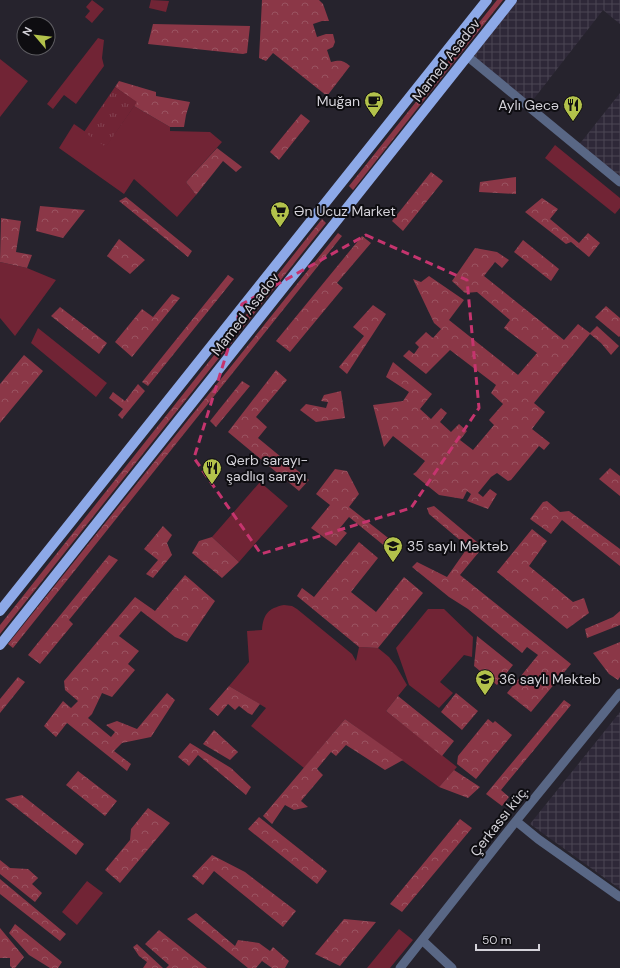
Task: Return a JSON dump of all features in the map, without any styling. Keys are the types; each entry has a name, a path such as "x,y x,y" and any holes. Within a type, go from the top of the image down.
{"main road":[{"name":"Mamed Asadov","path":"0,612 486,0"},
{"name":"Mamed Asadov","path":"0,644 512,0"}],"street":[{"path":"467,56 620,182"},
{"name":"Çerkassı küç.","path":"400,968 516,821 620,693"},
{"path":"516,821 620,896"},
{"path":"422,940 452,968"}],"highlighted area":[{"path":"366,235 467,280 479,408 411,508 261,554 194,458 242,304"}],"shaded area":[{"path":"518,0 620,0 620,24 603,10 529,105 472,57"},
{"path":"620,93 620,178 578,146"},
{"path":"620,712 620,889 530,824"}],"green space":[{"path":"92,0 104,9 92,23 85,17 90,11 86,7"},
{"path":"151,0 169,1 166,12 149,8"},
{"path":"262,0 319,0 323,4 329,21 322,21 313,24 317,37 326,34 333,34 335,42 333,47 327,50 331,62 341,61 350,66 327,96 273,53 266,61 259,58"},
{"path":"497,0 503,0 353,190 349,186"},
{"path":"153,24 250,26 247,53 243,54 148,44"},
{"path":"98,38 104,40 102,58 104,66 76,104 64,95 53,109 47,104"},
{"path":"0,59 28,81 0,117"},
{"path":"119,81 156,92 156,96 190,102 184,127 170,127 134,106 136,102 115,87"},
{"path":"115,87 137,102 106,147 84,132"},
{"path":"134,106 170,127 170,131 210,132 222,142 186,182 196,195 177,217 134,179 124,194 59,148 74,124 106,146"},
{"path":"301,114 310,121 279,160 270,152"},
{"path":"555,145 620,198 620,208 615,214 545,158"},
{"path":"217,148 242,167 236,172 223,161 196,195 186,182"},
{"path":"431,172 443,181 403,231 392,221"},
{"path":"516,177 516,194 479,192 480,182"},
{"path":"126,197 192,251 188,257 119,201"},
{"path":"542,198 558,209 550,219 579,243 588,233 600,243 589,257 571,242 566,244 525,212"},
{"path":"40,206 85,210 63,238 36,231"},
{"path":"1,218 21,221 16,252 32,255 27,268 0,262"},
{"path":"322,219 326,223 0,634 0,625"},
{"path":"338,233 342,236 13,648 8,644"},
{"path":"362,236 371,243 337,283 343,288 290,352 276,341"},
{"path":"119,239 145,260 130,274 107,256"},
{"path":"523,240 559,269 551,281 514,252"},
{"path":"475,248 497,252 509,260 502,268 495,262 484,276 564,340 578,324 590,333 597,326 619,346 611,355 601,343 590,334 534,403 545,412 532,429 550,443 544,450 539,446 511,480 508,481 497,473 491,477 478,493 483,497 490,489 497,494 488,509 467,501 471,494 467,491 463,499 439,495 413,474 425,461 393,436 384,447 373,405 403,401 409,392 386,377 393,362 432,394 420,409 431,419 441,408 447,413 440,422 451,432 459,424 467,431 460,440 473,450 494,425 489,420 503,404 491,393 496,385 450,350 426,374 403,356 409,350 414,354 419,347 415,343 426,332 433,338 441,329 434,323 413,279 421,282 429,276 464,300 449,320 518,375 537,353 504,328 510,320 477,292 465,293 452,281"},
{"path":"0,262 27,268 56,280 15,336 0,318"},
{"path":"228,275 234,279 148,386 142,382"},
{"path":"172,294 180,298 132,357 115,342 142,309 153,317"},
{"path":"373,305 386,314 347,374 339,367 364,336 353,327"},
{"path":"606,306 620,318 619,337 595,317"},
{"path":"60,307 107,343 99,354 51,316"},
{"path":"38,328 107,383 96,397 31,343"},
{"path":"24,355 43,371 0,423 0,384"},
{"path":"276,370 287,380 256,417 267,427 258,438 309,480 299,491 228,432"},
{"path":"242,381 250,386 216,427 210,421"},
{"path":"138,384 145,391 122,419 118,415 123,409 109,398 113,392 125,401"},
{"path":"341,391 345,418 316,422 300,410 306,404 326,408 328,402 321,401 324,395"},
{"path":"610,468 620,476 620,496 599,479"},
{"path":"335,469 347,471 359,494 349,507 392,541 387,548 349,517 340,528 347,533 336,546 311,528 330,505 316,494"},
{"path":"260,482 288,506 239,562 212,537"},
{"path":"547,501 560,512 569,511 620,549 620,566 562,520 551,534 530,519 543,502"},
{"path":"434,506 483,547 460,575 571,664 531,712 507,693 538,655 527,647 522,653 468,609 449,597 412,567 417,562 447,577 468,547 429,514 427,508"},
{"path":"163,526 172,535 167,543 172,555 153,578 146,574 158,560 144,549"},
{"path":"532,529 547,541 529,566 573,602 584,598 589,613 567,629 497,572"},
{"path":"212,537 239,562 222,578 192,553 199,541"},
{"path":"359,542 378,558 351,592 376,612 404,577 423,593 378,648 359,647 297,596 302,588 314,597"},
{"path":"109,555 118,560 69,620 73,624 40,664 28,655"},
{"path":"185,575 215,601 187,642 175,637 141,611 119,636 139,651 128,664 135,670 112,697 102,693 92,714 88,718 111,737 115,732 106,725 117,721 137,729 167,693 175,700 151,737 122,743 114,751 131,764 127,771 67,723 56,737 44,726 63,701 71,708 78,701 65,690 64,681 135,597 155,611"},
{"path":"284,605 292,606 297,609 352,654 356,661 359,647 378,648 389,657 407,685 386,711 457,767 439,787 345,719 304,768 251,726 266,708 229,686 249,662 247,631 262,630 267,613 274,608"},
{"path":"428,609 444,609 473,637 472,657 464,655 440,682 453,693 439,708 409,685 396,648"},
{"path":"620,611 620,625 587,638 585,629 613,617"},
{"path":"477,636 513,665 497,685 474,666"},
{"path":"620,642 620,677 618,680 609,674 593,653"},
{"path":"18,677 25,682 0,713 0,699"},
{"path":"229,686 260,704 252,715 239,706 235,710 228,704 218,716 209,709"},
{"path":"456,693 478,711 462,730 441,712"},
{"path":"398,696 454,741 442,756 386,711"},
{"path":"564,700 571,705 501,790 509,797 502,806 486,794"},
{"path":"345,719 403,760 385,770 346,745 336,756 331,752 317,769 323,775 301,801 308,807 294,810 285,805 272,824 263,816"},
{"path":"488,719 493,723 495,721 512,735 476,779 457,764 458,756"},
{"path":"214,730 238,752 230,760 203,744"},
{"path":"190,743 231,768 251,787 246,795 198,755 189,766 178,757"},
{"path":"454,770 480,787 468,798 439,787"},
{"path":"78,771 117,801 105,816 66,785"},
{"path":"22,795 84,844 76,855 5,799"},
{"path":"148,808 170,823 120,883 105,870 130,840 131,829"},
{"path":"259,817 327,871 317,884 248,829"},
{"path":"460,819 472,828 402,912 390,904"},
{"path":"212,855 245,872 296,911 283,927 214,871 203,885 192,876"},
{"path":"0,860 10,868 28,869 38,878 32,884 42,893 35,902 0,874"},
{"path":"0,879 66,934 60,941 0,894"},
{"path":"87,881 103,893 77,925 62,912"},
{"path":"196,913 235,946 238,940 259,943 270,951 273,947 289,961 285,968 272,968 262,961 256,968 248,968 187,919"},
{"path":"344,919 376,922 340,966 315,954"},
{"path":"15,924 62,962 58,968 50,968 29,955 9,933"},
{"path":"0,928 24,957 15,968 10,966 10,958 0,958"},
{"path":"399,929 413,940 390,968 367,968"},
{"path":"159,930 207,968 166,968 169,965 145,944"},
{"path":"137,944 163,968 143,968 147,962 139,956 133,947"}],"place":[{"name":"Muğan","path":"374,118"},
{"name":"Aylı Gecə","path":"573,122"},
{"name":"Ən Ucuz Market","path":"280,228"},
{"name":"Qerb sarayı- şadlıq sarayı","path":"212,485"},
{"name":"35 saylı Məktəb","path":"393,563"},
{"name":"36 saylı Məktəb","path":"485,696"}]}
